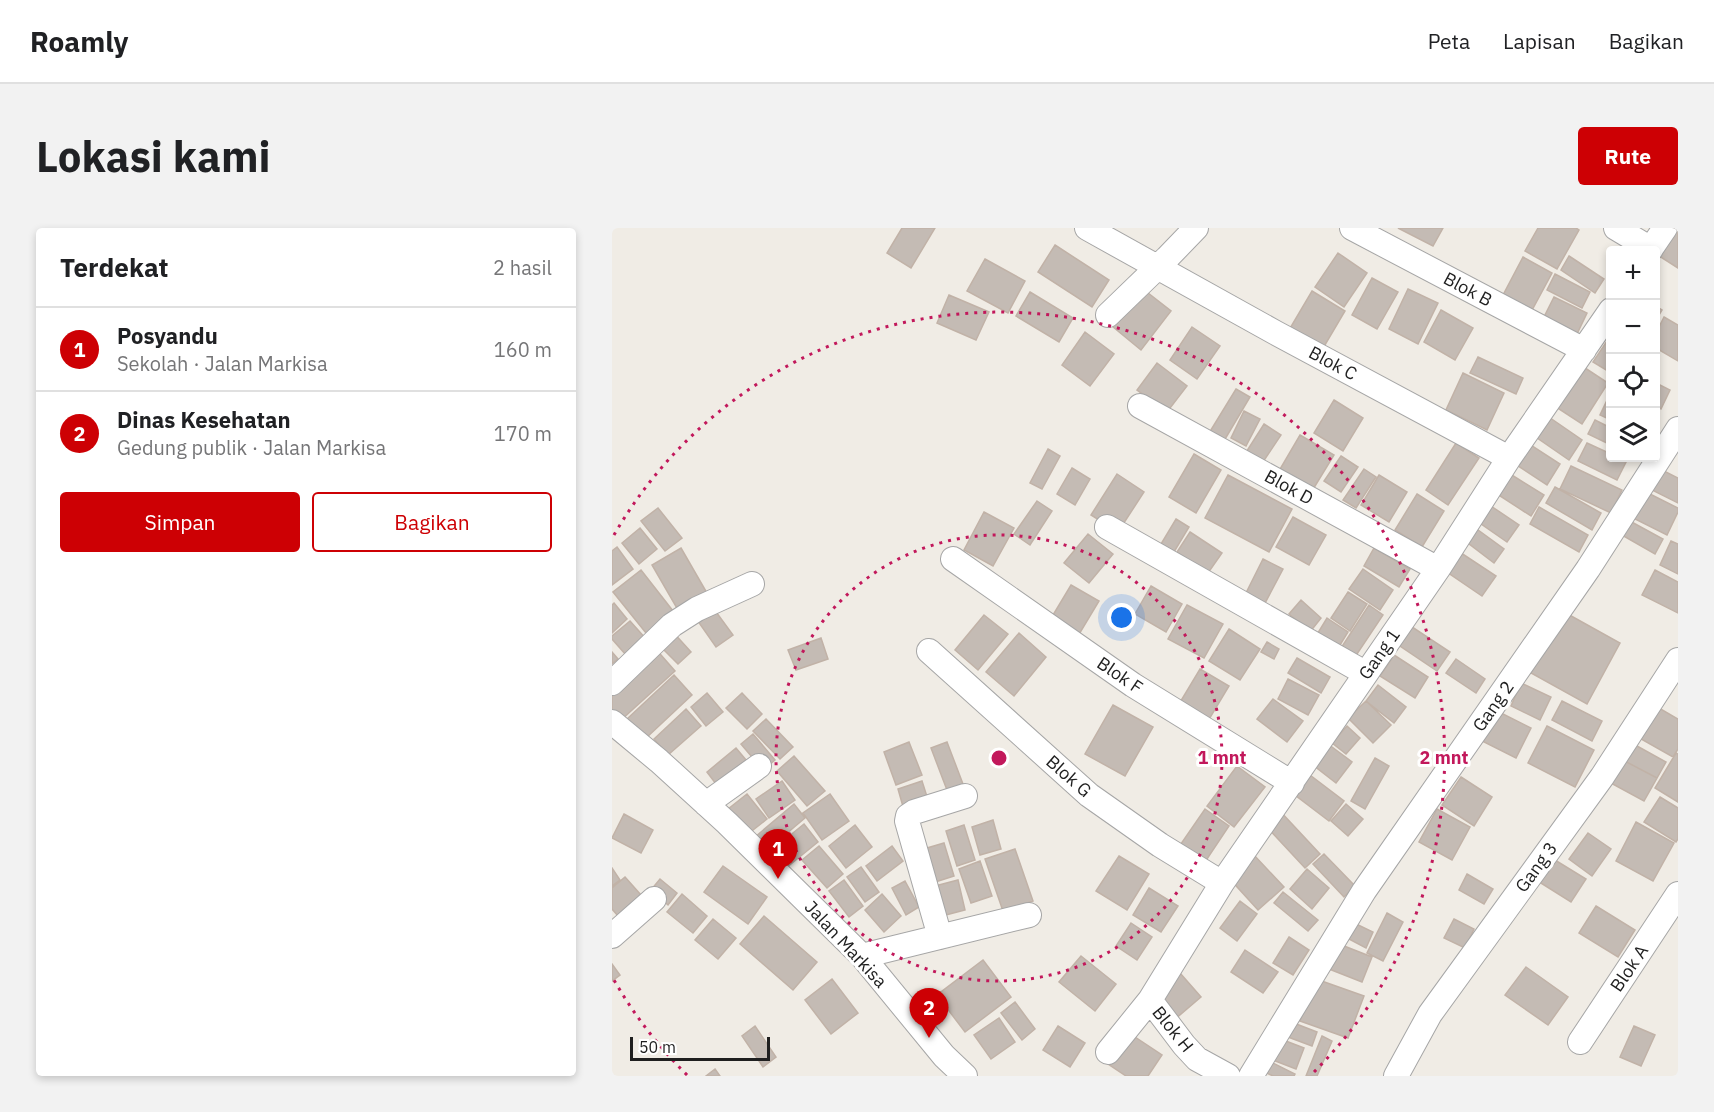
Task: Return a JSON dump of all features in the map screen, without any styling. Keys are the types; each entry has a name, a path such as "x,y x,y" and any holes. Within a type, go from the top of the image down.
{"street":[{"name":"Blok C","path":"1087,228 1509,458"},
{"path":"1108,315 1196,228"},
{"name":"Blok B","path":"1352,228 1584,350"},
{"path":"1616,228 1645,246"},
{"path":"1654,246 1665,228"},
{"name":"Gang 1","path":"1108,1052 1150,1000 1222,883 1438,569 1509,458 1606,317"},
{"name":"Blok D","path":"1140,406 1438,569"},
{"name":"Gang 2","path":"1251,1076 1364,891 1588,569 1678,429"},
{"path":"1107,527 1365,673"},
{"name":"Blok F","path":"953,559 1133,685 1292,783"},
{"path":"612,682 672,625 697,609 752,584"},
{"name":"Blok G","path":"929,651 1089,795 1160,845 1222,883"},
{"name":"Gang 3","path":"1396,1076 1430,1014 1602,777 1678,660"},
{"name":"Jalan Markisa","path":"612,722 706,804 862,956 944,1056 965,1076"},
{"path":"706,804 759,766"},
{"path":"940,937 907,821 908,816 914,812 965,796"},
{"name":"Blok A","path":"1580,1042 1678,894"},
{"path":"612,936 654,899"},
{"path":"862,956 1029,915"},
{"name":"Blok H","path":"1150,1000 1197,1059 1228,1076"}],"building":[{"path":"902,228 935,228 911,268 887,253"},
{"path":"1398,228 1443,228 1433,246"},
{"path":"1538,228 1576,228 1579,230 1557,269 1525,251"},
{"path":"1670,228 1678,228 1678,268 1660,257 1660,247"},
{"path":"1055,245 1109,280 1092,307 1038,272"},
{"path":"1338,253 1367,273 1344,307 1315,287"},
{"path":"1569,256 1604,279 1595,293 1561,270"},
{"path":"1523,257 1552,273 1531,312 1502,297"},
{"path":"985,259 1025,281 1008,313 967,291"},
{"path":"1555,274 1590,292 1582,308 1547,290"},
{"path":"1372,278 1398,292 1377,329 1352,315"},
{"path":"1143,289 1171,311 1141,350 1113,327"},
{"path":"1408,289 1438,303 1418,344 1389,329"},
{"path":"1312,291 1345,311 1322,350 1289,330"},
{"path":"1030,292 1073,318 1059,342 1016,316"},
{"path":"949,295 989,312 976,340 937,323"},
{"path":"1554,297 1587,313 1576,336 1543,319"},
{"path":"1441,310 1473,328 1455,360 1424,342"},
{"path":"1664,317 1678,325 1678,361 1660,350 1660,325"},
{"path":"1192,327 1220,346 1197,379 1170,360"},
{"path":"1085,332 1114,354 1090,386 1062,365"},
{"path":"1606,342 1606,370 1593,362"},
{"path":"1478,357 1523,378 1516,394 1470,373"},
{"path":"1157,363 1187,386 1167,412 1137,390"},
{"path":"1582,366 1606,382 1606,386 1582,424 1556,407"},
{"path":"1463,373 1504,393 1487,430 1446,410"},
{"path":"1660,385 1670,390 1660,408"},
{"path":"1236,389 1250,397 1221,446 1206,438"},
{"path":"1334,400 1363,418 1343,451 1314,433"},
{"path":"1606,402 1606,418 1600,415"},
{"path":"1244,411 1260,419 1246,446 1231,438"},
{"path":"1543,413 1582,440 1569,460 1530,433"},
{"path":"1595,420 1606,426 1606,443 1588,434"},
{"path":"1264,424 1281,435 1259,468 1243,457"},
{"path":"1300,435 1334,455 1309,496 1276,476"},
{"path":"1523,440 1560,464 1547,485 1509,460"},
{"path":"1456,443 1479,458 1448,505 1426,490"},
{"path":"1587,443 1606,452 1606,462 1626,462 1617,480 1578,461"},
{"path":"1048,449 1060,456 1042,489 1030,483"},
{"path":"1194,454 1221,470 1196,513 1169,497"},
{"path":"1341,456 1358,467 1341,492 1324,481"},
{"path":"1571,466 1622,490 1611,513 1560,489"},
{"path":"1656,467 1678,478 1678,503 1646,487"},
{"path":"1072,468 1090,479 1075,505 1057,494"},
{"path":"1364,469 1376,477 1356,508 1343,500"},
{"path":"1507,472 1544,495 1531,516 1494,492"},
{"path":"1117,474 1144,492 1118,532 1091,515"},
{"path":"1228,475 1292,509 1269,552 1205,518"},
{"path":"1379,475 1407,492 1389,522 1361,505"},
{"path":"1555,487 1601,513 1592,530 1546,503"},
{"path":"1642,490 1678,508 1667,535 1629,516"},
{"path":"1417,494 1444,511 1422,547 1395,530"},
{"path":"1037,501 1052,511 1030,545 1014,534"},
{"path":"1485,502 1519,525 1507,542 1474,519"},
{"path":"1539,507 1588,535 1579,552 1530,524"},
{"path":"658,508 682,538 665,551 641,521"},
{"path":"984,512 1014,528 993,566 964,550"},
{"path":"1293,517 1326,535 1309,565 1276,547"},
{"path":"1176,519 1189,527 1174,552 1161,544"},
{"path":"1628,520 1663,539 1655,554 1620,534"},
{"path":"1474,527 1504,549 1494,563 1464,540"},
{"path":"640,528 657,549 639,564 622,543"},
{"path":"1190,532 1222,553 1208,573 1177,552"},
{"path":"1088,534 1113,554 1089,583 1064,563"},
{"path":"1671,541 1678,544 1678,574 1660,565"},
{"path":"617,547 633,569 612,585 612,551"},
{"path":"681,548 707,593 678,610 652,565"},
{"path":"1374,548 1410,569 1399,587 1364,566"},
{"path":"1455,549 1496,576 1482,596 1441,568"},
{"path":"1263,559 1283,569 1263,607 1244,597"},
{"path":"1363,569 1393,590 1380,610 1349,589"},
{"path":"641,570 673,611 646,633 613,592"},
{"path":"1655,570 1678,582 1678,613 1642,595"},
{"path":"1071,585 1099,601 1078,636 1050,620"},
{"path":"1151,586 1182,604 1166,632 1135,614"},
{"path":"1348,592 1367,604 1350,631 1331,618"},
{"path":"1301,600 1321,618 1310,632 1289,614"},
{"path":"614,603 627,619 612,633 612,605"},
{"path":"711,605 733,635 716,647 695,617"},
{"path":"1187,605 1223,624 1204,658 1168,639"},
{"path":"1369,605 1383,615 1355,657 1341,648"},
{"path":"1564,612 1620,643 1587,704 1531,673"},
{"path":"984,615 1008,634 978,670 955,650"},
{"path":"1327,618 1348,632 1337,650 1316,636"},
{"path":"630,621 646,639 626,655 612,636"},
{"path":"1406,623 1450,652 1437,671 1394,642"},
{"path":"1229,629 1260,649 1240,680 1209,661"},
{"path":"672,631 691,652 678,664 658,644"},
{"path":"1019,633 1046,657 1014,696 986,672"},
{"path":"821,638 828,659 796,670 788,650"},
{"path":"1267,642 1279,649 1274,659 1261,652"},
{"path":"654,647 675,671 620,721 612,712 612,684"},
{"path":"612,652 618,659 612,664"},
{"path":"1394,655 1428,677 1415,698 1380,676"},
{"path":"1297,658 1330,677 1321,693 1288,673"},
{"path":"1456,659 1485,679 1476,693 1446,673"},
{"path":"1200,669 1229,686 1208,721 1179,704"},
{"path":"674,675 692,695 645,739 627,719"},
{"path":"1288,679 1319,695 1308,715 1278,699"},
{"path":"1521,683 1551,697 1540,720 1511,706"},
{"path":"1378,685 1406,707 1394,723 1366,701"},
{"path":"707,693 723,712 706,726 691,707"},
{"path":"742,693 762,714 747,729 726,708"},
{"path":"1273,699 1303,721 1287,742 1257,719"},
{"path":"1366,701 1391,725 1373,743 1348,718"},
{"path":"1562,701 1602,721 1592,741 1552,720"},
{"path":"1652,704 1678,719 1678,749 1673,757 1634,735"},
{"path":"1113,705 1153,727 1125,776 1085,754"},
{"path":"686,709 701,726 668,755 654,739"},
{"path":"1497,711 1531,728 1516,758 1482,741"},
{"path":"766,719 793,747 780,759 753,731"},
{"path":"1347,726 1360,738 1346,754 1332,743"},
{"path":"1547,726 1594,750 1575,787 1528,763"},
{"path":"753,734 775,760 763,770 741,744"},
{"path":"1628,741 1666,762 1657,778 1619,758"},
{"path":"909,742 922,775 896,785 884,752"},
{"path":"947,742 963,784 947,790 931,748"},
{"path":"1328,744 1352,762 1336,783 1313,765"},
{"path":"736,748 746,760 716,784 707,772"},
{"path":"1676,753 1678,754 1678,802 1655,788"},
{"path":"794,756 825,791 807,806 777,771"},
{"path":"1375,758 1389,766 1365,809 1351,801"},
{"path":"1619,758 1657,778 1644,801 1607,781"},
{"path":"1237,766 1265,787 1234,827 1207,806"},
{"path":"1306,772 1344,801 1329,821 1291,792"},
{"path":"1461,777 1492,797 1474,826 1442,805"},
{"path":"782,781 795,800 769,818 756,799"},
{"path":"922,781 929,803 904,810 898,789"},
{"path":"747,794 767,819 748,834 728,809"},
{"path":"830,794 849,821 822,840 803,813"},
{"path":"1660,797 1678,808 1678,839 1676,842 1644,822"},
{"path":"794,804 805,818 766,851 755,837"},
{"path":"1346,804 1363,819 1348,836 1331,821"},
{"path":"1205,809 1229,826 1201,868 1176,851"},
{"path":"1437,809 1470,827 1452,860 1419,842"},
{"path":"1279,810 1320,854 1305,868 1264,824"},
{"path":"624,814 653,830 641,853 612,838"},
{"path":"993,820 1001,849 980,855 972,827"},
{"path":"1636,822 1674,843 1653,881 1616,861"},
{"path":"804,824 818,842 786,868 772,850"},
{"path":"855,825 872,847 846,868 829,846"},
{"path":"964,825 975,860 957,866 946,831"},
{"path":"1588,833 1611,849 1592,876 1569,859"},
{"path":"944,843 954,876 929,884 920,850"},
{"path":"819,846 843,874 827,888 802,860"},
{"path":"892,846 903,861 877,881 866,866"},
{"path":"1015,849 1033,901 1003,911 985,859"},
{"path":"1253,854 1284,887 1258,910 1228,877"},
{"path":"1324,854 1355,886 1344,897 1313,864"},
{"path":"1119,856 1149,874 1127,910 1096,891"},
{"path":"1550,857 1586,879 1571,902 1536,880"},
{"path":"980,861 992,896 971,903 959,869"},
{"path":"723,866 767,897 748,924 704,892"},
{"path":"861,867 879,892 865,902 847,877"},
{"path":"612,868 620,880 612,886"},
{"path":"1307,869 1329,888 1312,909 1290,889"},
{"path":"1467,874 1493,889 1484,904 1459,890"},
{"path":"625,877 641,895 618,916 612,909 612,888"},
{"path":"660,879 677,893 668,905 651,890"},
{"path":"844,880 863,906 849,917 829,891"},
{"path":"958,880 965,910 938,917 931,887"},
{"path":"905,881 919,907 906,915 892,888"},
{"path":"1149,888 1178,906 1161,932 1133,915"},
{"path":"1283,892 1318,920 1308,931 1274,903"},
{"path":"682,894 707,916 693,933 667,912"},
{"path":"882,894 901,916 884,932 865,910"},
{"path":"1240,901 1257,914 1237,941 1220,928"},
{"path":"1596,906 1635,930 1618,957 1579,933"},
{"path":"1387,913 1403,922 1383,961 1367,953"},
{"path":"764,916 817,962 793,990 740,944"},
{"path":"713,919 736,938 718,959 695,940"},
{"path":"1454,919 1474,929 1465,948 1444,938"},
{"path":"1352,922 1373,932 1366,948 1345,937"},
{"path":"1131,923 1152,937 1137,960 1116,946"},
{"path":"1289,937 1309,950 1293,975 1273,963"},
{"path":"1334,942 1372,957 1362,982 1324,967"},
{"path":"1245,950 1278,972 1263,993 1231,972"},
{"path":"1081,956 1116,984 1095,1011 1059,982"},
{"path":"983,960 1011,997 965,1032 937,995"},
{"path":"612,964 620,975 612,981"},
{"path":"1526,967 1568,997 1548,1025 1505,995"},
{"path":"1180,973 1201,997 1174,1020 1154,996"},
{"path":"832,979 858,1013 831,1034 805,1000"},
{"path":"1316,979 1364,996 1348,1038 1300,1021"},
{"path":"1015,1002 1035,1029 1022,1040 1001,1013"},
{"path":"999,1018 1015,1042 991,1059 974,1035"},
{"path":"1286,1020 1317,1032 1312,1046 1280,1034"},
{"path":"755,1026 776,1057 763,1067 742,1036"},
{"path":"1058,1026 1085,1043 1070,1067 1043,1050"},
{"path":"1634,1026 1655,1035 1641,1066 1620,1057"},
{"path":"1126,1031 1162,1055 1148,1076 1126,1076 1105,1062"},
{"path":"1322,1036 1332,1041 1317,1076 1306,1076"},
{"path":"1278,1038 1304,1048 1296,1069 1270,1059"},
{"path":"1263,1058 1295,1074 1294,1076 1273,1076 1258,1069"},
{"path":"715,1069 720,1076 706,1076"}],"place":[{"name":"Posyandu","path":"778,879"},
{"name":"Dinas Kesehatan","path":"929,1038"}]}
